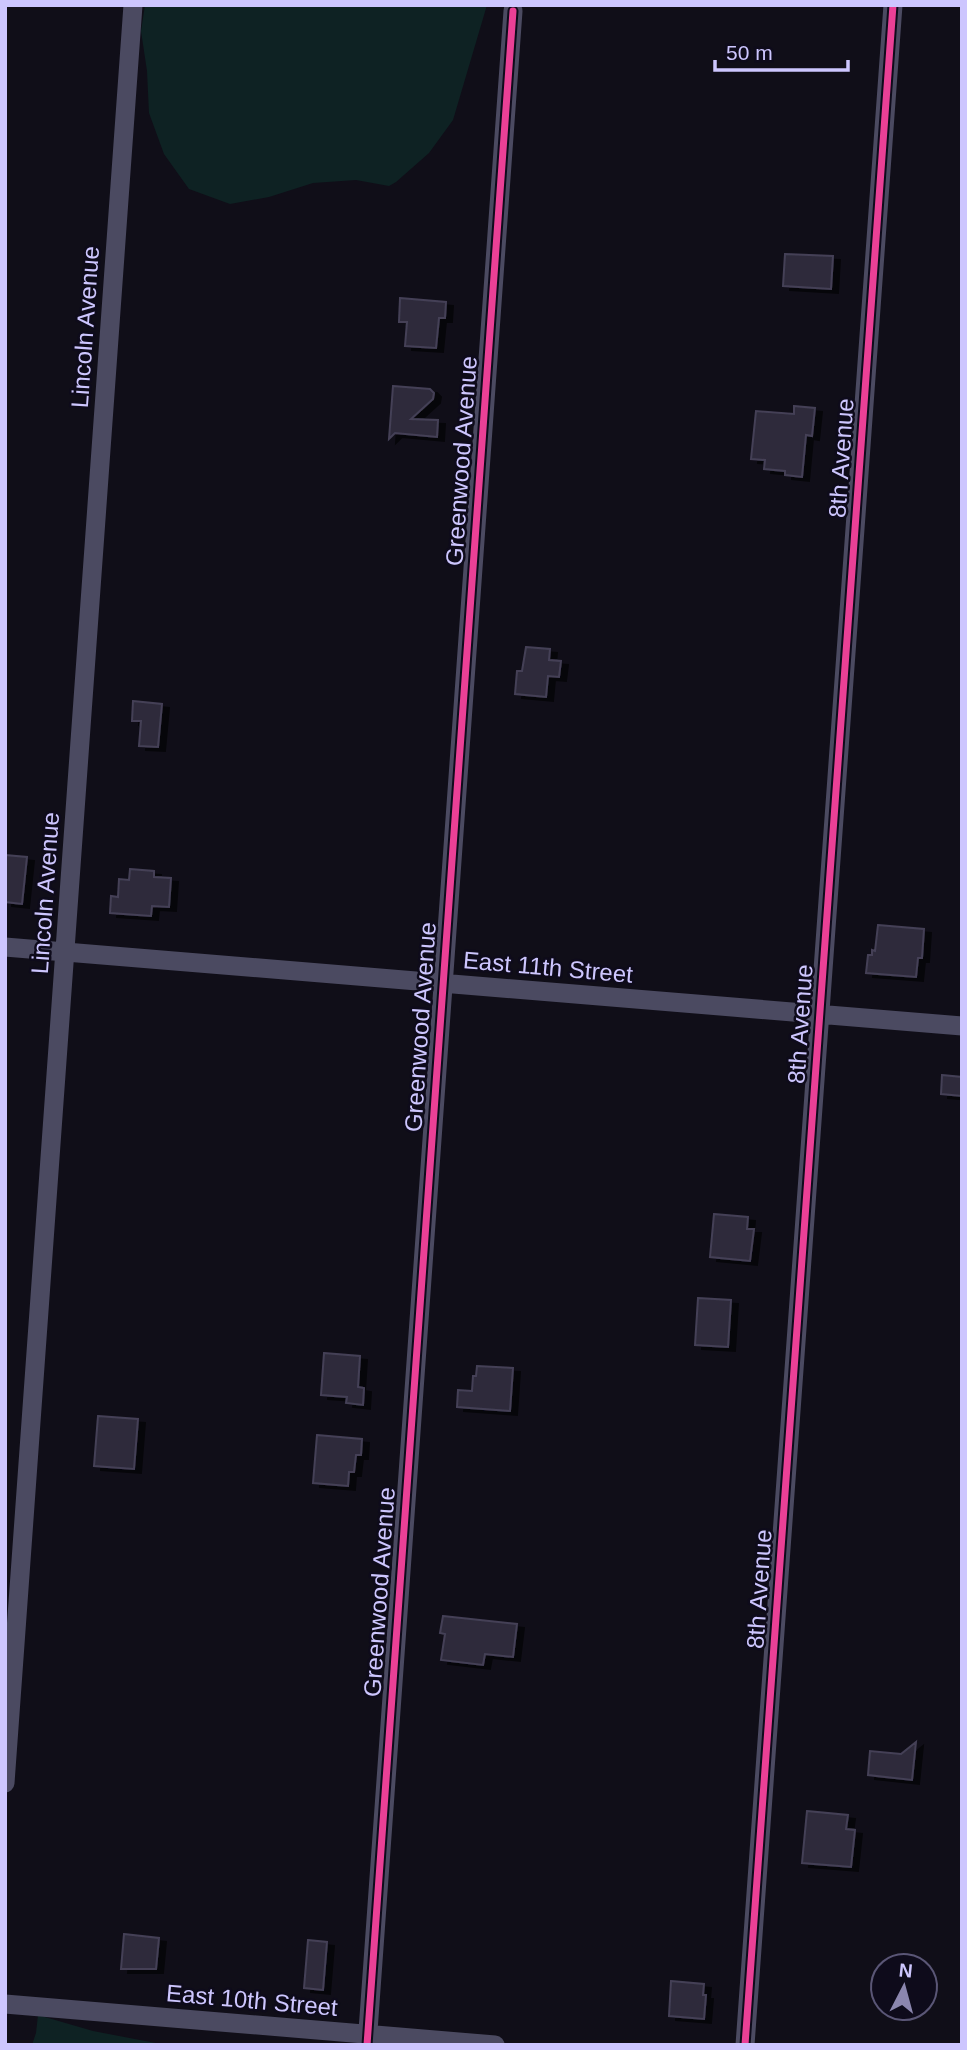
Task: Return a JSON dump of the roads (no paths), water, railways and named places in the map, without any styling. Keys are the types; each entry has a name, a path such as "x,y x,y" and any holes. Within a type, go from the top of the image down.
{"street":[{"name":"Lincoln Avenue","path":"5,1783 133,5"},
{"name":"8th Avenue","path":"746,2045 893,5"},
{"name":"Greenwood Avenue","path":"367,2039 513,11"},
{"name":"East 11th Street","path":"5,947 962,1026"},
{"name":"East 10th Street","path":"5,2004 367,2039 495,2045"}]}
